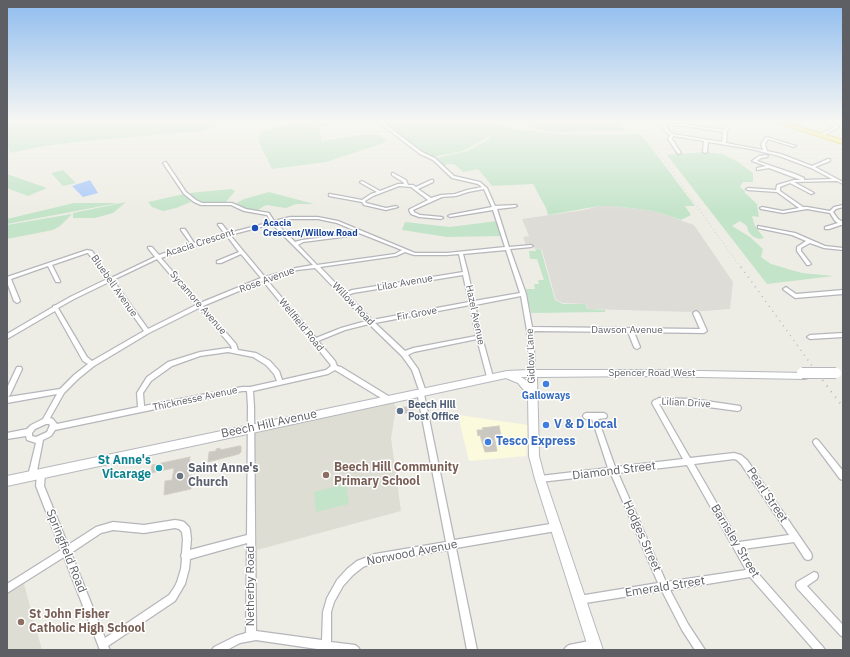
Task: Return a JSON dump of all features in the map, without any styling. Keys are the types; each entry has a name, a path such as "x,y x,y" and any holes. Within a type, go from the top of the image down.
{"street":[{"path":"420,152 434,158 453,177 477,182 485,188"},
{"path":"767,152 812,166 843,183"},
{"path":"766,156 760,157 754,162 794,175 803,180"},
{"path":"812,166 828,161 822,160"},
{"name":"Willow Road","path":"165,163 185,193 195,202 201,204 232,204 245,210 265,213 270,216 273,222 404,354 415,369 421,392 472,650"},
{"path":"758,169 768,166"},
{"path":"393,174 405,181 406,185"},
{"path":"778,191 778,186 790,181 837,180"},
{"path":"416,188 432,181"},
{"path":"790,181 814,193"},
{"path":"362,182 380,192"},
{"path":"363,201 367,197 380,192 406,185 416,188 421,194 430,200"},
{"path":"441,218 419,216 412,213 411,210 441,196 456,195 467,191 485,188"},
{"name":"Gidlow Lane","path":"485,188 494,207 523,294 530,329 533,447 540,479 595,648"},
{"path":"747,189 778,191 801,208"},
{"path":"330,196 363,201 365,204 386,209 396,207"},
{"path":"450,216 494,207 515,206"},
{"path":"831,212 835,208 843,206"},
{"path":"762,208 783,212 801,208 831,212 832,215 842,223"},
{"name":"Acacia Crescent","path":"7,337 55,307 109,279 158,257 193,244 273,222 295,218 318,218 338,222 404,251"},
{"path":"827,228 842,223"},
{"name":"Wellfield Road","path":"220,225 313,341 333,363 334,367 388,399"},
{"path":"760,228 793,234 824,247 843,249"},
{"path":"183,230 193,244"},
{"path":"295,244 350,235 360,231"},
{"path":"805,261 799,248 809,241"},
{"name":"Rose Avenue","path":"45,421 62,391 92,364 147,332 200,305 264,279 296,269 396,255 404,251 420,255 461,253 531,246"},
{"name":"Sycamore Avenue","path":"150,248 234,345 235,351"},
{"name":"Bluebell Avenue","path":"17,301 8,278 87,251 90,252 147,332"},
{"path":"219,262 242,252"},
{"name":"Hazel Avenue","path":"461,253 479,337 490,377"},
{"path":"49,264 58,281"},
{"name":"Lilac Avenue","path":"344,295 352,292 466,273"},
{"path":"786,289 799,301"},
{"path":"795,296 843,292"},
{"name":"Fir Grove","path":"313,341 343,329 371,322 523,294"},
{"path":"55,307 85,359 92,364"},
{"name":"Dawson Avenue","path":"530,329 704,331 696,313"},
{"path":"630,330 637,347"},
{"path":"810,337 843,335"},
{"path":"404,354 413,350 479,337"},
{"path":"141,410 139,398 142,389 149,378 161,369 180,360 200,354 220,351 235,351 254,355 268,363 277,373 280,382"},
{"name":"Thicknesse Avenue","path":"54,427 245,388 250,389 328,372 334,367"},
{"path":"7,395 19,369"},
{"name":"Spencer Road West","path":"532,373 840,375"},
{"name":"Beech Hill Avenue","path":"7,481 490,377 506,374 532,373"},
{"path":"506,374 521,381 532,393"},
{"name":"Netherby Road","path":"250,389 251,635"},
{"path":"7,400 62,391"},
{"name":"Lilian Drive","path":"688,462 655,403 692,402 738,408"},
{"path":"586,416 604,416"},
{"name":"Hodges Street","path":"594,416 613,471 664,587 685,627 700,650"},
{"path":"7,436 29,432 37,424 45,421 51,421 54,427 49,434 40,440 31,440 28,436 29,432"},
{"path":"36,475 40,440"},
{"path":"816,442 843,477"},
{"name":"Pearl Street","path":"688,462 734,456 739,458 744,462 808,556"},
{"name":"Diamond Street","path":"540,479 688,462"},
{"name":"Barnsley Street","path":"688,462 752,573 820,650"},
{"name":"Springfield Road","path":"36,475 104,647"},
{"path":"7,590 93,533 108,527 117,526 144,529 175,524 181,525 186,530 182,584 172,598 119,632 104,647"},
{"name":"Norwood Avenue","path":"326,646 327,612 330,601 340,583 355,567 370,560 556,527"},
{"name":"Netherby Road","path":"185,556 251,538"},
{"path":"737,546 795,538"},
{"name":"Emerald Street","path":"579,600 752,573"},
{"path":"814,576 800,585 843,632"},
{"path":"217,650 251,635 262,635 355,650"},
{"path":"569,650 595,648"}],"shaded area":[{"path":"264,152 358,152 326,162 272,169"},
{"path":"422,152 460,152 433,157 428,156"},
{"path":"465,152 654,152 695,206 685,206 691,215 681,220 654,211 614,206 599,206 548,215 546,208 533,184 492,186 478,169 463,172 454,164 447,164 445,166 437,158"},
{"path":"706,152 723,154 738,162 753,173 753,182 743,182 740,187 757,204 759,217 752,216 755,226 764,238 759,239 752,236 748,231 747,226 740,221 732,226 750,237 763,249 761,257 771,264 802,273 834,276 767,284 667,155"},
{"path":"63,170 76,183 63,186 51,173"},
{"path":"7,174 47,188 28,196 7,188"},
{"path":"231,189 235,191 225,203 201,202 190,193"},
{"path":"269,192 314,204 296,204 286,208 266,205 258,210 248,209 235,204 244,199"},
{"path":"184,194 191,202 163,211 152,207 148,202"},
{"path":"126,202 113,213 95,218 73,218 73,213"},
{"path":"74,203 118,203 7,224 7,219"},
{"path":"599,206 614,206 654,211 694,225 733,282 730,309 690,312 589,309 585,304 563,303 556,300 542,250 526,245 523,237 529,236 522,219 584,210"},
{"path":"72,214 60,226 53,230 7,239 7,225"},
{"path":"497,221 502,236 447,237 402,230 405,222 450,227"},
{"path":"535,248 541,250 555,300 563,304 585,304 588,309 605,310 605,312 531,313 526,289 535,289 534,284 539,284 538,280 544,280 537,259 530,259 529,251 536,251"},
{"name":"Beech Hill Community Primary School","path":"394,402 396,409 391,438 401,511 257,550 255,433"},
{"path":"458,415 528,425 526,456 469,461"},
{"path":"346,484 349,504 316,512 314,492"},
{"name":"St John Fisher Catholic High School","path":"24,584 42,650 7,650 7,593"}],"water":[{"path":"90,180 98,193 83,197 72,186"}],"building":[{"path":"413,406 413,412 397,414 396,408"},
{"name":"Tesco Express","path":"499,426 501,436 494,436 497,451 485,452 477,430"},
{"path":"241,446 241,452 239,454 208,462 209,452 216,451 216,449 220,448 220,450"},
{"name":"Saint Anne's Church","path":"190,457 188,476 192,475 191,489 164,495 165,481 172,480 174,468 151,473 152,465"}],"railway":[{"path":"658,152 741,268"},
{"path":"741,267 815,370"},
{"path":"814,369 843,407"}],"place":[{"name":"Acacia Crescent/Willow Road","path":"255,228"},
{"name":"Galloways","path":"546,384"},
{"name":"Beech Hill Post Office","path":"400,411"},
{"name":"V & D Local","path":"546,425"},
{"name":"Tesco Express","path":"488,442"},
{"name":"St Anne's Vicarage","path":"159,468"},
{"name":"Beech Hill Community Primary School","path":"326,475"},
{"name":"Saint Anne's Church","path":"180,476"},
{"name":"St John Fisher Catholic High School","path":"21,622"}]}
